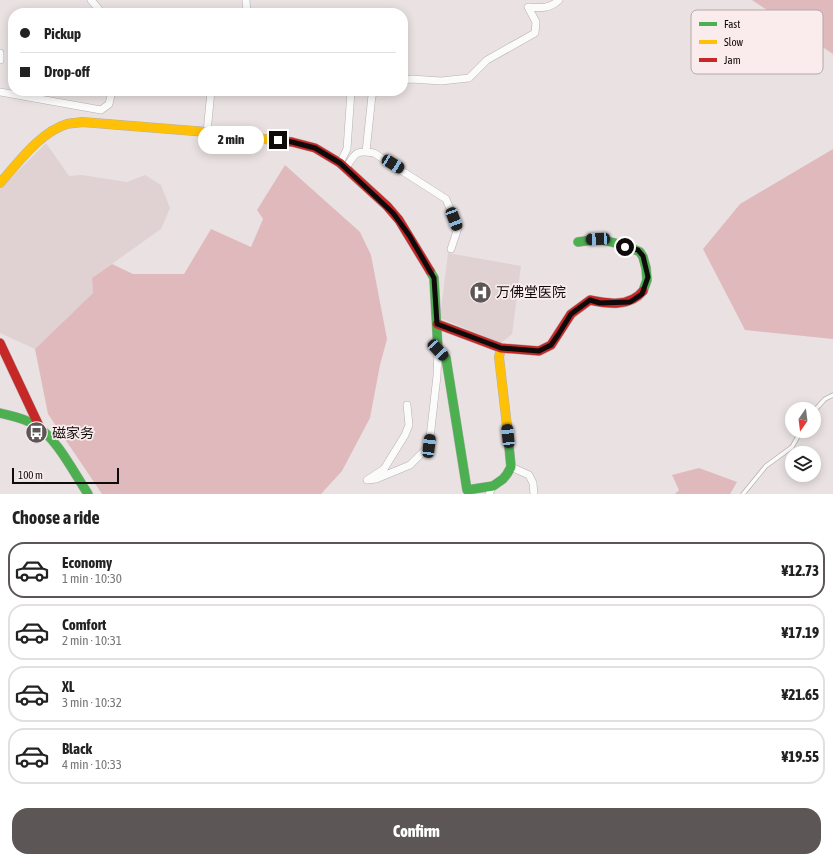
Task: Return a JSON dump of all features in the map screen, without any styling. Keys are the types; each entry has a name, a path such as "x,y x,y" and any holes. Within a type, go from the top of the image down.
{"street":[{"path":"91,0 98,8"},
{"path":"408,79 441,81 469,78 487,60 535,33 536,22 528,7 541,8 553,6 559,0"},
{"path":"0,53 0,60"},
{"path":"22,96 101,110 109,104 111,96"},
{"path":"207,132 211,96"},
{"path":"343,165 347,149 351,96"},
{"path":"366,152 372,96"},
{"path":"0,183 45,136 68,124 82,122 207,132 292,142 315,148 343,165 387,206 399,220 434,278 438,350 437,376 429,446 410,465 376,480 367,480 384,469 405,436 409,425 407,405"},
{"path":"343,165 355,154 360,152 374,153 446,199 458,228 451,249"},
{"path":"437,324 501,348 539,351 551,345 571,314 590,300 600,303 630,302 642,294 648,277 643,256 638,250 598,239 578,242"},
{"path":"0,343 40,428 56,447 88,494"},
{"path":"438,350 446,358 468,492 491,490 506,477 511,467 500,357 501,348"},
{"path":"0,413 21,419 40,428"},
{"path":"511,467 529,475 533,483 534,494"}],"lane":[{"path":"821,404 825,399 833,395"},
{"path":"743,494 766,466 792,447 797,438"}],"shaded area":[{"path":"752,0 833,0 833,54 823,47 823,10 767,10"},
{"path":"46,143 69,176 82,175 127,182 145,175 161,185 170,208 161,229 92,278 93,293 35,349 0,333 0,189"},
{"path":"833,149 833,339 745,330 703,249 740,204"},
{"path":"285,165 360,232 371,255 387,339 380,365 370,418 342,471 321,494 102,494 48,414 35,349 93,293 92,278 112,264 133,274 184,274 211,229 251,247 263,219 257,210"},
{"name":"万佛堂医院","path":"448,253 521,266 512,334 501,343 440,318"},
{"path":"699,468 737,482 730,494 675,494 679,490 672,475"}],"traffic: fast":[{"path":"578,242 599,239 627,246 640,252 646,268 647,280 643,291"},
{"path":"430,271 434,278 438,350 446,358 467,490 493,486 507,474 511,467 507,426"},
{"path":"0,413 27,421 35,425 51,438 71,466 88,494"}],"traffic: slow":[{"path":"0,183 39,141 57,128 69,124 82,122 207,132 273,140"},
{"path":"501,348 499,357 507,426"}],"traffic: jam":[{"path":"273,140 292,142 315,148 340,163 387,206 399,220 430,271"},
{"path":"437,324 501,348 539,351 551,345 571,314 590,300 604,303 625,302 632,300 643,291"},
{"path":"0,343 40,428"}],"place":[{"name":"万佛堂医院","path":"480,292"},
{"name":"磁家务","path":"37,433"}],"route":[{"path":"278,140 315,148 340,163 370,190 399,220 434,278 437,324 501,348 539,351 551,345 571,314 590,300 600,303 630,302 642,294 648,277 643,256 638,250 625,247"}]}
